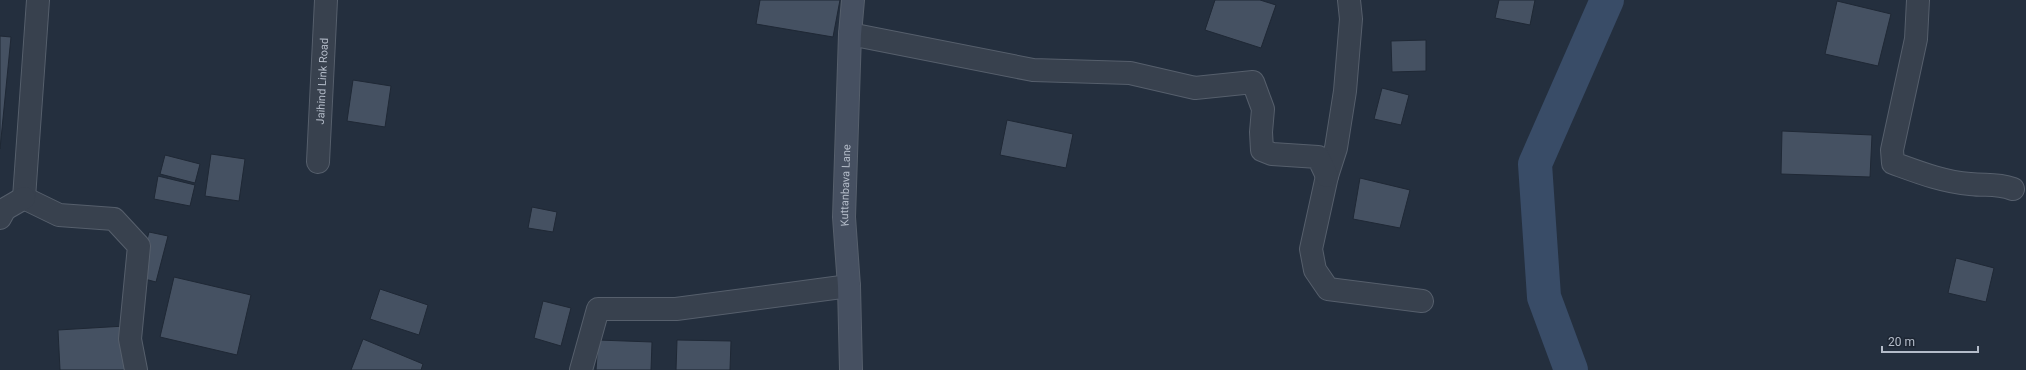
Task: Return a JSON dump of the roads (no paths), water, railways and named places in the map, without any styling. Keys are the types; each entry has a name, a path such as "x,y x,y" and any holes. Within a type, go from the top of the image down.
{"street":[{"path":"24,198 38,0"},
{"name":"Jaihind Link Road","path":"318,162 326,0"},
{"name":"Kuttanbava Lane","path":"850,370 849,286 844,217 850,34 853,0"},
{"path":"1349,0 1351,19 1345,91 1336,148 1327,176 1311,249 1315,270 1328,289 1422,301"},
{"path":"1918,0 1916,39 1892,150 1893,163 1937,178 1970,184 1998,184 2012,188"},
{"path":"850,34 1033,70 1130,73 1195,88 1253,82 1264,109 1261,132 1262,150 1272,154 1318,157 1327,176"},
{"path":"0,218 5,209 24,198"},
{"path":"24,198 59,215 114,219 139,246 130,339 136,370"},
{"path":"581,370 598,309 676,309 849,286"}],"waterway":[{"path":"1571,370 1544,297 1535,164 1607,0"}]}
